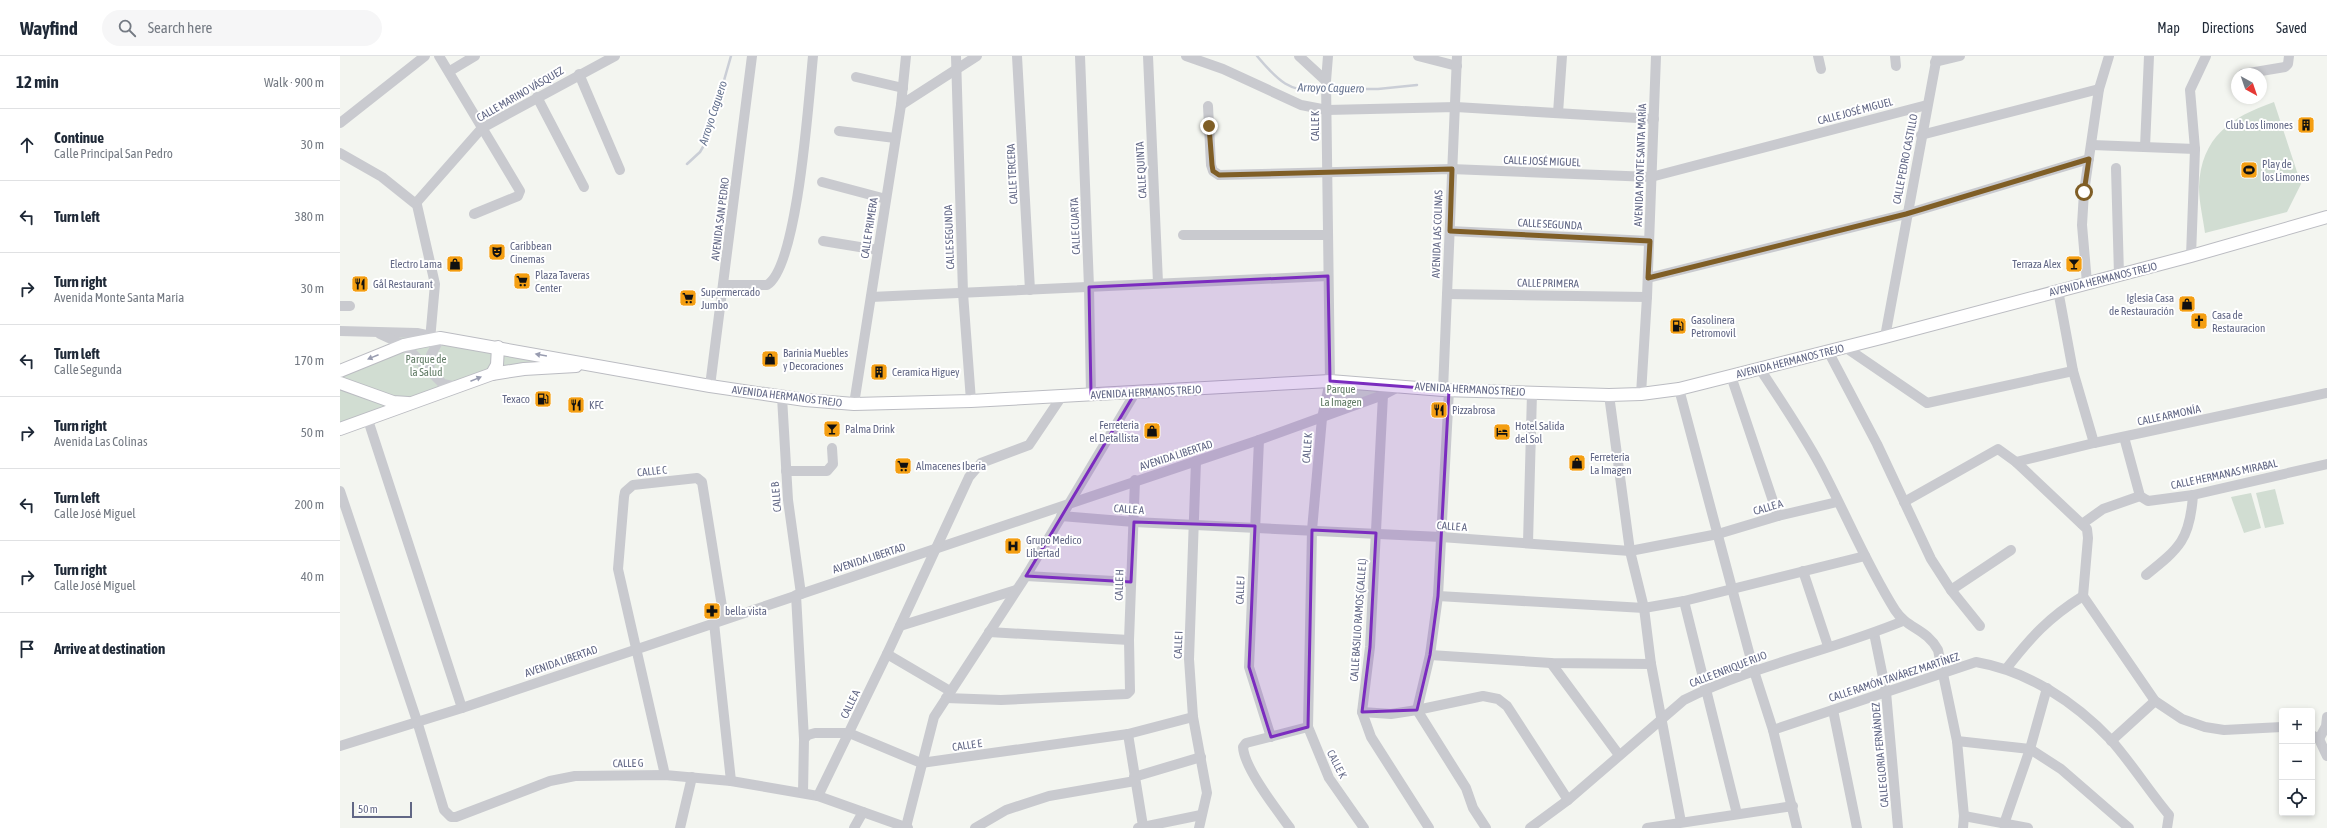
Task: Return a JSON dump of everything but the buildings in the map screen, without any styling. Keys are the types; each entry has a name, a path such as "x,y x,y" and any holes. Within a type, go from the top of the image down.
{"main road":[{"name":"AVENIDA HERMANOS TREJO","path":"340,371 404,345 433,337 498,347 710,386 782,397 854,404 972,401 1330,381 1402,385 1446,390 1609,395 1641,394 1679,389 1885,337 2191,256 2327,217"},
{"path":"492,374 498,365 498,347"},
{"name":"AVENIDA HERMANOS TREJO","path":"340,383 393,402 413,403 492,374 593,365"},
{"path":"340,429 413,403"}],"street":[{"path":"340,123 426,56"},
{"path":"439,56 450,71 520,191 518,196 474,214"},
{"path":"450,71 475,56"},
{"name":"CALLE MARINO VÁSQUEZ","path":"416,203 482,128 579,74 615,56"},
{"name":"AVENIDA SAN PEDRO","path":"710,386 752,56"},
{"path":"724,285 767,285 771,282 783,257 796,210 813,56"},
{"name":"CALLE PRIMERA","path":"854,404 901,105 906,56"},
{"path":"955,72 956,56"},
{"path":"901,105 955,72 977,56"},
{"name":"CALLE TERCERA","path":"1017,56 1030,290"},
{"name":"CALLE CUARTA","path":"1080,56 1089,287 1091,395"},
{"name":"CALLE QUINTA","path":"1148,56 1158,283"},
{"path":"1186,56 1222,69 1301,105 1327,110 1456,107 1654,119"},
{"path":"1299,56 1327,84"},
{"name":"CALLE K","path":"1328,56 1327,235 1330,381 1322,418 1312,530 1308,727 1329,778 1364,828"},
{"path":"1418,56 1457,61"},
{"path":"1558,113 1562,56"},
{"path":"1818,56 1821,69"},
{"path":"1936,59 1960,56"},
{"path":"2087,283 2082,225 2084,192 2099,89 2109,56"},
{"path":"2145,147 2149,56"},
{"path":"2191,256 2195,149 2190,90 2206,56"},
{"path":"2267,70 2285,67 2288,64 2289,56"},
{"name":"AVENIDA MONTE SANTA MARÍA","path":"1641,394 1648,297 1651,177 1658,57"},
{"name":"CALLE PEDRO CASTILLO","path":"1885,337 1906,214 1936,59"},
{"name":"AVENIDA LAS COLINAS","path":"1417,710 1430,655 1438,596 1446,390 1447,294 1457,61"},
{"name":"CALLE SEGUNDA","path":"955,72 964,292 972,401"},
{"path":"579,74 620,170"},
{"path":"856,77 903,88"},
{"path":"1921,135 2099,89"},
{"path":"537,97 584,186"},
{"name":"CALLE JOSÉ MIGUEL","path":"1208,106 1212,165 1213,171 1219,175 1328,174 1452,169 1651,177 1927,105"},
{"path":"839,131 895,138"},
{"path":"2092,145 2195,149"},
{"path":"340,153 382,177 416,203 435,284 433,337 429,370"},
{"path":"1648,278 1906,214 2089,159"},
{"path":"2116,168 2119,275"},
{"path":"822,182 886,199"},
{"name":"CALLE SEGUNDA","path":"1450,231 1650,241"},
{"path":"1183,235 1327,235"},
{"path":"823,241 878,250"},
{"path":"871,297 1328,276"},
{"path":"2058,290 2073,371 2094,443"},
{"name":"CALLE PRIMERA","path":"1447,294 1648,297"},
{"path":"340,331 433,337"},
{"path":"370,332 385,336 404,345 443,384 457,387"},
{"path":"1845,347 1928,403 2073,371"},
{"path":"1828,351 1877,444 1931,559 1951,590 1980,626"},
{"path":"1760,369 1797,425 1821,468 1864,556 1895,610 1903,621 1932,639 1938,650 1957,741 1964,816 1963,828"},
{"path":"1731,376 1778,516"},
{"name":"AVENIDA LIBERTAD","path":"340,746 462,708 636,648 936,549 1135,480 1259,440 1383,395 1402,385"},
{"path":"1679,389 1734,588 1754,671 1773,730 1793,806 1797,828"},
{"path":"907,828 921,764 934,717 1026,576 1068,503 1135,393"},
{"path":"1528,543 1532,393"},
{"name":"CALLE ARMONÍA","path":"2016,462 2124,436 2327,393"},
{"name":"CALLE BASILIO RAMOS (CALLE L)","path":"1383,395 1370,647 1362,712 1371,737 1429,828"},
{"path":"1609,395 1630,551 1644,608 1651,664 1681,822"},
{"name":"CALLE A","path":"818,796 975,468 990,458 1024,448 1029,445 1062,396"},
{"name":"CALLE B","path":"782,397 788,500 799,594 804,739"},
{"path":"368,420 462,708"},
{"path":"2082,524 2103,509 2140,496 2124,436"},
{"name":"CALLE J","path":"1259,440 1249,667 1270,737"},
{"path":"786,471 827,471 832,467 832,448"},
{"path":"1904,502 1998,449 2016,462 2087,529 2088,538 2083,596 2155,702 2182,719 2205,727 2224,730 2279,727"},
{"name":"CALLE I","path":"1196,461 1190,659 1193,717 1207,793 1199,828"},
{"name":"CALLE HERMANAS MIRABAL","path":"2140,496 2148,501 2193,494 2327,464"},
{"name":"CALLE C","path":"665,775 618,569 624,497 625,492 633,485 697,478 702,482 719,621 731,781"},
{"name":"CALLE H","path":"948,694 1001,700 1127,694 1130,691 1129,640 1135,480"},
{"path":"340,491 417,721"},
{"path":"2146,575 2175,552 2180,545 2190,524 2193,494"},
{"name":"CALLE A","path":"1061,516 1134,522 1255,526 1376,533 1630,551 1718,534 1778,516 1837,502"},
{"path":"1951,590 2011,550"},
{"path":"1438,596 1644,608 1684,602 1864,556"},
{"path":"1803,571 1828,646"},
{"path":"1026,576 1131,582"},
{"path":"900,626 1016,590"},
{"path":"2006,669 2034,633 2058,612 2083,596"},
{"path":"1684,602 1737,814"},
{"name":"CALLE ENRIQUE RIJO","path":"1530,828 1568,800 1684,700 1706,689 1754,671 1828,646 1874,633 1903,621"},
{"path":"989,632 1129,640"},
{"name":"CALLE GLORIA FERNÁNDEZ","path":"1874,633 1886,692 1898,828"},
{"path":"887,654 948,694"},
{"path":"1430,655 1551,663 1651,664"},
{"name":"CALLE RAMÓN TAVÁREZ MARTÍNEZ","path":"1773,730 1942,672 1976,662 2006,669 2047,688 2093,723 2111,741 2169,815 2168,828"},
{"path":"1551,663 1619,755"},
{"path":"2004,824 2030,749 2047,688"},
{"path":"1362,712 1391,714 1483,696 1498,699 1507,706 1568,800"},
{"path":"2111,741 2155,702"},
{"path":"1417,710 1466,788 1473,808 1486,828"},
{"path":"1833,710 1857,828"},
{"name":"CALLE E","path":"921,764 1128,734 1193,717"},
{"path":"2327,717 2326,726 2316,737 2327,756"},
{"name":"CALLE G","path":"417,721 444,810 450,817 456,817 550,781 575,776 665,775 731,781 818,796 907,828"},
{"path":"1290,828 1261,788 1243,751 1246,743 1308,727"},
{"path":"803,793 804,739 814,733 849,733 921,764"},
{"path":"1128,734 1134,779 1144,827 1201,815"},
{"path":"1957,741 2030,749 2061,769 2129,828"},
{"path":"975,828 1006,810 1049,796 1134,779 1201,757"},
{"path":"680,828 692,777"},
{"path":"1647,828 1793,806"},
{"path":"854,828 863,812"},
{"path":"1964,816 2028,828"}],"highlighted area":[{"path":"1328,276 1330,381 1449,390 1438,596 1430,655 1417,710 1362,712 1370,647 1376,533 1312,530 1308,727 1271,737 1249,667 1255,526 1134,522 1131,582 1026,576 1135,393 1091,395 1089,287"}],"green space":[{"name":"Play de los Limones","path":"2274,102 2301,184 2287,212 2205,233 2200,204 2199,187 2201,170 2212,142 2221,131 2232,122"},
{"name":"Parque de la Salud","path":"417,333 593,365 524,369 340,429 340,371 403,345 390,338"},
{"name":"Parque La Imagen","path":"1330,381 1402,385 1322,418"},
{"path":"2275,489 2284,524 2265,528 2256,493"},
{"path":"2251,493 2261,528 2244,533 2231,497"}],"waterway":[{"name":"Arroyo Caguero","path":"687,164 700,152 707,140 731,56"},
{"name":"Arroyo Caguero","path":"1257,56 1271,72 1285,84 1302,90 1323,90"},
{"name":"Arroyo Caguero","path":"1328,89 1378,89 1417,85"}],"place":[{"name":"Club Los limones","path":"2306,125"},
{"name":"Play de los Limones","path":"2249,170"},
{"name":"Caribbean Cinemas","path":"497,252"},
{"name":"Electro Lama","path":"455,264"},
{"name":"Terraza Alex","path":"2074,264"},
{"name":"Plaza Taveras Center","path":"522,281"},
{"name":"Gål Restaurant","path":"360,284"},
{"name":"Supermercado Jumbo","path":"688,298"},
{"name":"Iglesia Casa de Restauración","path":"2187,304"},
{"name":"Casa de Restauracion","path":"2199,321"},
{"name":"Gasolinera Petromovil","path":"1678,326"},
{"name":"Barinia Muebles y Decoraciones","path":"770,359"},
{"name":"Ceramica Higuey","path":"879,372"},
{"name":"Texaco","path":"543,399"},
{"name":"KFC","path":"576,405"},
{"name":"Pizzabrosa","path":"1439,410"},
{"name":"Palma Drink","path":"832,429"},
{"name":"Ferreteria el Detallista","path":"1152,431"},
{"name":"Hotel Salida del Sol","path":"1502,432"},
{"name":"Ferreteria La Imagen","path":"1577,463"},
{"name":"Almacenes Iberia","path":"903,466"},
{"name":"Grupo Medico Libertad","path":"1013,546"},
{"name":"bella vista","path":"712,611"}],"route":[{"path":"1209,126 1213,171 1219,175 1328,174 1452,169 1450,231 1650,241 1648,278 1906,214 2089,159 2084,192"}]}
